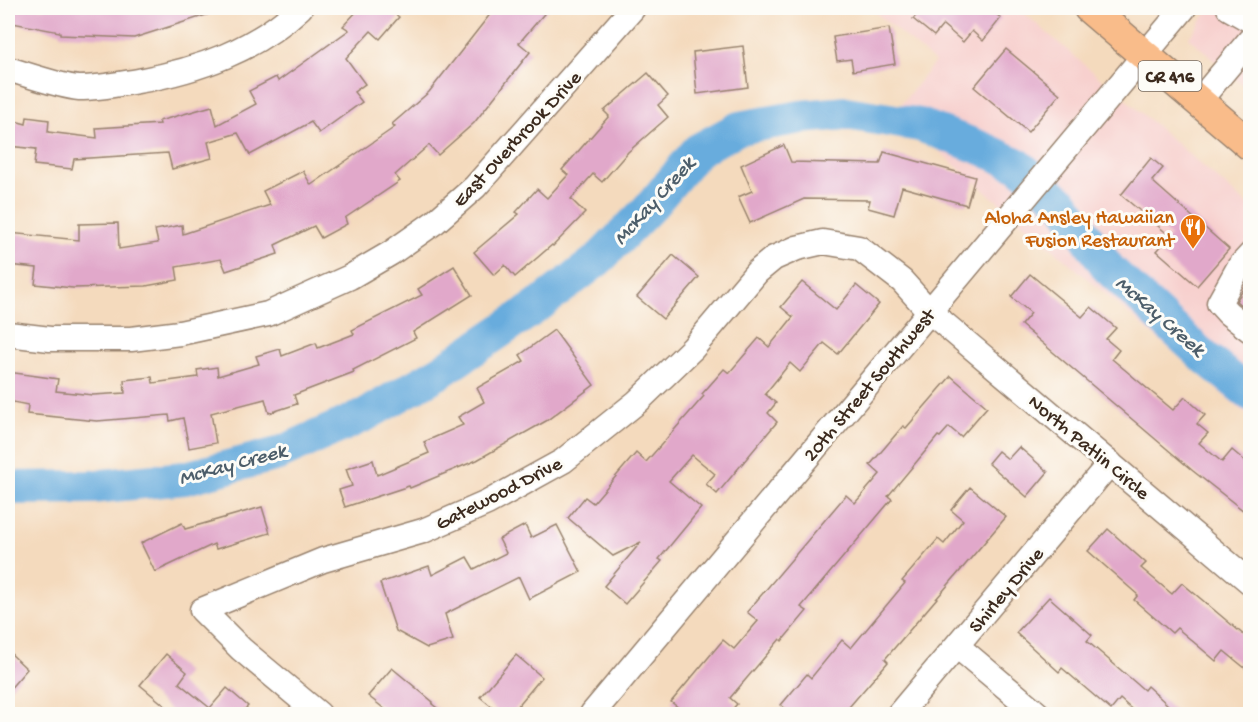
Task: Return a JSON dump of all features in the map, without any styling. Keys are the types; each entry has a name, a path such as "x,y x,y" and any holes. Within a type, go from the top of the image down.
{"main road":[{"name":"CR 416","path":"1089,8 1251,145"}],"street":[{"path":"8,69 77,88 115,85 173,75 222,58 252,44 300,8"},
{"name":"East Overbrook Drive","path":"8,334 50,339 131,339 180,333 268,314 350,277 391,253 435,222 476,187 633,8"},
{"name":"20th Street Southwest","path":"592,714 1184,8"},
{"path":"1229,8 1251,20"},
{"path":"1199,101 1246,55"},
{"name":"Gatewood Drive","path":"319,714 241,649 202,610 323,560 423,531 487,503 563,461 645,394 693,348 757,272 774,258 797,248 823,242 859,248 903,281 929,311"},
{"path":"1251,255 1239,267 1219,303 1228,313 1251,330"},
{"name":"North Patlin Circle","path":"929,311 1251,582"},
{"name":"Shirley Drive","path":"899,714 1110,463"},
{"path":"957,646 1038,714"}],"shaded area":[{"path":"870,8 1018,8 1108,85 1004,207 894,113 935,62"},
{"path":"1210,8 1250,8 1250,91 1189,38"},
{"path":"1123,97 1250,207 1250,418 1019,220"}],"building":[{"path":"15,8 219,8 219,11 134,38 60,35 60,32 12,23"},
{"path":"360,8 388,8 399,17 380,39 371,31 346,58 365,84 354,92 362,102 319,133 311,122 250,155 238,133 208,142 212,158 172,169 168,153 74,159 72,169 34,165 36,149 8,146 8,119 26,124 27,117 49,120 48,132 97,138 96,128 160,124 159,121 212,106 217,125 256,104 249,91 276,77 278,81 349,30 343,26"},
{"path":"495,8 549,8 519,43 530,52 474,123 438,155 429,145 395,175 400,181 345,218 347,224 321,238 314,226 275,245 278,254 226,271 221,259 176,267 178,280 146,286 73,288 35,284 37,268 8,265 9,233 79,240 79,224 118,223 119,249 158,243 155,230 182,225 183,234 270,205 263,191 303,171 311,185 395,127 392,124 429,92"},
{"path":"923,8 988,8 1001,18 983,41 972,31 963,42 943,25 934,36 913,19"},
{"path":"889,28 895,64 853,71 851,59 837,61 833,37"},
{"path":"743,46 748,87 697,94 693,52"},
{"path":"1006,49 1060,94 1028,132 974,87"},
{"path":"648,73 668,96 658,105 668,117 628,152 602,182 593,174 571,199 585,213 553,246 515,277 505,265 494,275 474,252 519,214 516,212 537,189 547,198 568,175 562,170 609,116 604,111"},
{"path":"784,145 791,162 880,164 884,152 975,177 967,205 902,187 894,215 868,208 870,200 804,199 750,223 738,197 752,191 741,165"},
{"path":"1151,158 1163,168 1152,181 1229,249 1197,286 1157,251 1170,236 1121,195"},
{"path":"673,255 699,277 663,319 637,297"},
{"path":"454,266 472,295 413,332 416,338 353,370 354,372 294,395 297,404 269,413 265,399 211,413 216,443 189,448 183,418 170,421 169,415 97,421 27,414 28,405 8,401 8,372 58,379 56,391 93,395 125,393 124,380 152,377 153,383 198,377 197,370 217,367 218,376 259,364 256,356 280,349 282,356 316,343 318,348 354,334 352,330 422,295 418,289"},
{"path":"1030,274 1082,317 1091,307 1116,328 1106,339 1119,350 1112,359 1173,410 1185,397 1205,415 1197,424 1208,433 1199,443 1222,462 1232,450 1251,466 1251,504 1244,511 1193,471 1021,325 1031,313 1011,297"},
{"path":"1251,278 1251,312 1236,301"},
{"path":"802,282 836,310 856,285 879,304 838,354 824,343 800,372 790,363 765,394 776,403 768,413 777,422 717,494 706,484 715,474 692,455 669,481 701,508 659,559 662,561 625,604 604,586 641,542 613,556 568,518 585,497 593,503 636,453 646,462 704,396 702,394 724,369 729,373 759,338 769,347 793,317 781,307"},
{"path":"554,330 594,385 546,421 477,460 410,488 409,486 345,507 339,490 352,486 346,469 373,460 377,475 429,453 424,442 463,425 458,417 484,402 477,388 524,361 520,355"},
{"path":"951,376 987,407 961,437 949,427 940,437 938,436 888,496 892,499 801,607 807,611 730,698 737,704 728,714 687,714 671,702 723,640 734,649 758,621 747,612 846,495 855,503 880,474 870,465 903,426 906,428"},
{"path":"1019,447 1048,472 1027,497 988,463 998,451 1008,459"},
{"path":"970,487 1006,517 885,659 888,662 843,714 792,714 781,705 807,674 811,678 842,640 851,648 905,583 902,581 938,539 944,544 963,520 951,510"},
{"path":"262,507 270,533 216,549 214,544 155,572 141,543 182,523 185,529"},
{"path":"525,525 531,538 557,525 581,572 529,599 519,577 445,614 453,640 427,648 396,631 380,583 429,566 432,575 467,557 474,569 506,553 499,539"},
{"path":"1108,529 1146,563 1141,568 1172,594 1182,583 1251,641 1251,673 1224,651 1216,661 1177,628 1172,633 1134,600 1138,595 1088,551"},
{"path":"1049,597 1092,635 1087,641 1144,690 1147,686 1178,714 1137,714 1120,699 1111,710 1062,668 1059,672 1016,633"},
{"path":"8,651 27,669 8,691"},
{"path":"166,654 187,672 179,683 210,708 227,688 248,706 240,714 175,714 140,685"},
{"path":"516,655 542,677 511,714 501,714 480,697"},
{"path":"392,668 445,714 391,714 368,696"}],"waterway":[{"name":"McKay Creek","path":"8,488 92,487 185,478 278,454 365,415 440,372 539,305 599,259 652,205 698,150 739,128 801,117 846,113 920,125 984,149 1018,165 1064,204 1109,269 1202,355 1250,394"}],"place":[{"name":"Aloha Ansley Hawaiian Fusion Restaurant","path":"1193,250"}]}
